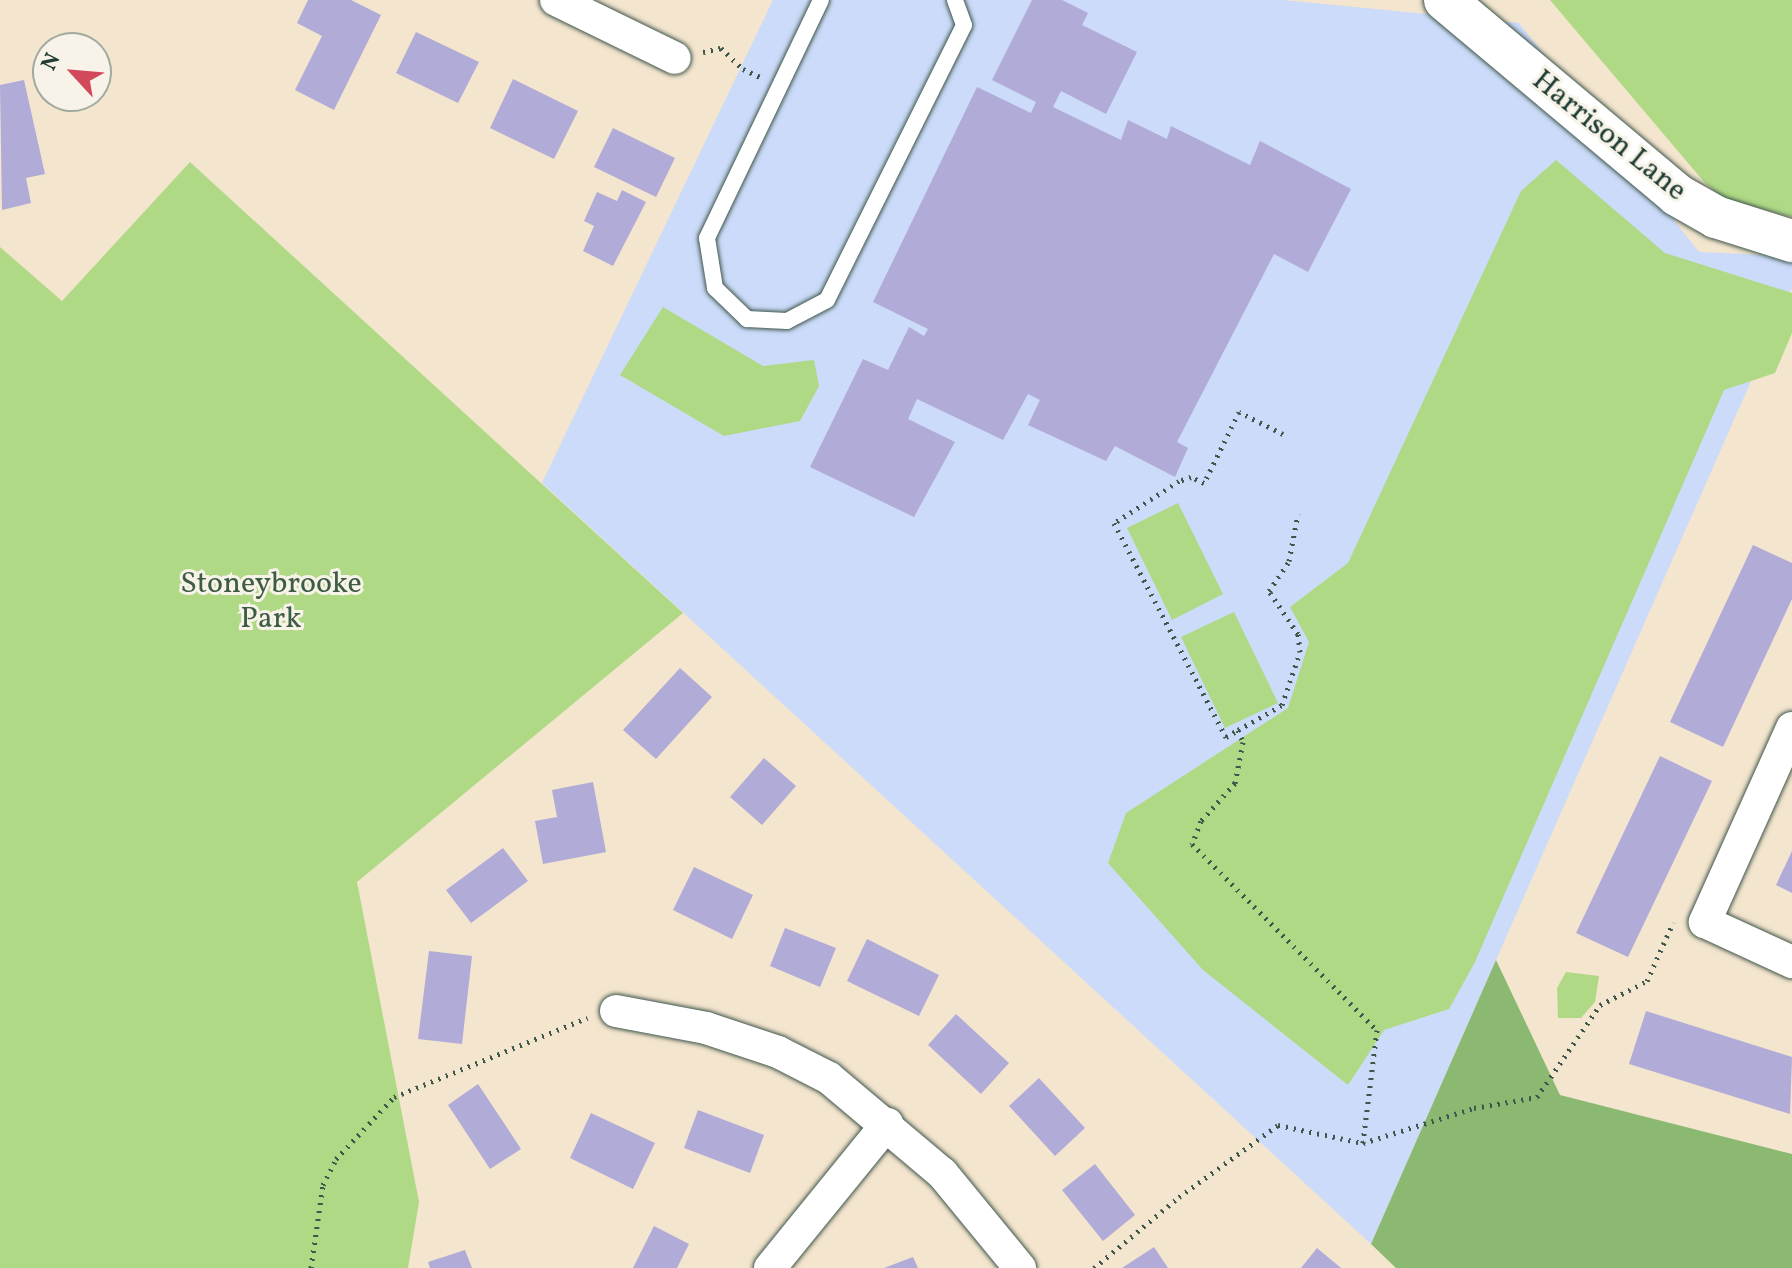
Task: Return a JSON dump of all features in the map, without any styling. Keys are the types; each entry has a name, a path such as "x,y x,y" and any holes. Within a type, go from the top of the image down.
{"street":[{"path":"556,0 675,58"},
{"name":"Harrison Lane","path":"1445,0 1677,195 1716,217 1792,241"},
{"path":"1792,728 1705,922 1792,962"},
{"path":"616,1011 706,1028 778,1052 829,1078 942,1173 1020,1268"},
{"path":"770,1268 887,1124"}],"lane":[{"path":"821,0 707,238 715,288 747,319 787,321 827,300 964,25 955,0"}],"path":[{"path":"675,58 721,48 743,69 779,84"},
{"path":"1283,434 1239,412 1204,483 1191,477 1179,481 1114,523 1226,737 1282,705 1300,652 1298,634 1269,591 1289,561 1298,514"},
{"path":"1238,730 1243,753 1235,783 1201,821 1192,844 1377,1030 1363,1143"},
{"path":"1094,1268 1278,1125 1363,1143 1474,1108 1537,1097 1600,1005 1647,981 1678,912 1705,922"},
{"path":"311,1268 323,1185 336,1159 394,1097 561,1024 616,1011"}],"shaded area":[{"path":"773,0 1283,0 1519,23 1699,252 1792,256 1792,288 1371,1244 542,483"}],"green space":[{"path":"1550,0 1792,0 1792,217 1725,199 1705,183"},
{"path":"1556,160 1665,253 1792,293 1792,333 1775,373 1724,390 1475,962 1449,1009 1384,1030 1348,1085 1203,970 1108,863 1126,813 1288,708 1309,642 1290,607 1348,563 1521,191"},
{"name":"Stoneybrooke Park","path":"190,162 683,613 357,882 419,1202 408,1268 0,1268 0,247 62,301"},
{"path":"663,307 763,366 814,360 819,386 800,421 724,436 620,375"},
{"path":"1178,503 1223,594 1172,620 1127,528"},
{"path":"1234,612 1278,703 1225,728 1181,637"},
{"path":"1496,960 1560,1095 1792,1154 1792,1268 1396,1268 1371,1244"},
{"path":"1566,972 1599,976 1595,1002 1581,1018 1558,1018 1557,988"}],"building":[{"path":"308,0 351,0 381,15 334,110 295,90 322,36 297,23"},
{"path":"1032,0 1062,0 1088,13 1082,25 1137,52 1106,114 1061,91 1053,107 1121,140 1128,120 1167,139 1171,126 1250,165 1260,141 1351,189 1308,272 1274,254 1177,442 1188,448 1175,477 1115,446 1106,461 1028,425 1040,400 1028,394 1003,440 917,399 908,419 955,442 914,517 810,467 863,359 888,370 909,327 924,336 928,329 873,302 977,87 1031,113 1036,102 992,80"},
{"path":"416,32 479,62 458,103 396,73"},
{"path":"513,79 578,111 554,159 490,128"},
{"path":"24,80 45,174 26,178 31,203 2,210 0,85"},
{"path":"613,128 675,158 656,197 594,167"},
{"path":"622,190 646,202 613,266 583,251 594,226 584,221 597,192 617,201"},
{"path":"1753,545 1792,563 1792,599 1723,747 1670,722"},
{"path":"680,668 712,697 656,759 623,730"},
{"path":"1660,756 1712,781 1628,957 1576,933"},
{"path":"764,758 796,786 762,825 730,797"},
{"path":"593,782 606,852 543,864 535,821 557,817 552,790"},
{"path":"503,848 528,881 471,923 446,890"},
{"path":"1792,851 1792,893 1776,885"},
{"path":"694,867 753,895 732,939 673,910"},
{"path":"785,928 836,948 820,987 770,966"},
{"path":"867,939 939,975 919,1016 847,981"},
{"path":"429,951 472,956 462,1044 418,1039"},
{"path":"1646,1011 1792,1057 1790,1114 1629,1064"},
{"path":"956,1014 1009,1063 981,1094 928,1045"},
{"path":"1039,1078 1085,1128 1055,1156 1009,1106"},
{"path":"478,1084 521,1149 490,1169 448,1105"},
{"path":"698,1110 764,1135 750,1173 684,1148"},
{"path":"591,1113 655,1143 633,1189 570,1158"},
{"path":"1095,1164 1135,1215 1103,1241 1062,1190"},
{"path":"654,1226 689,1244 677,1268 633,1268"},
{"path":"1154,1247 1168,1268 1122,1268"},
{"path":"1317,1248 1341,1268 1301,1268"},
{"path":"465,1250 472,1268 430,1268 428,1262"},
{"path":"913,1257 918,1268 884,1268"}]}
